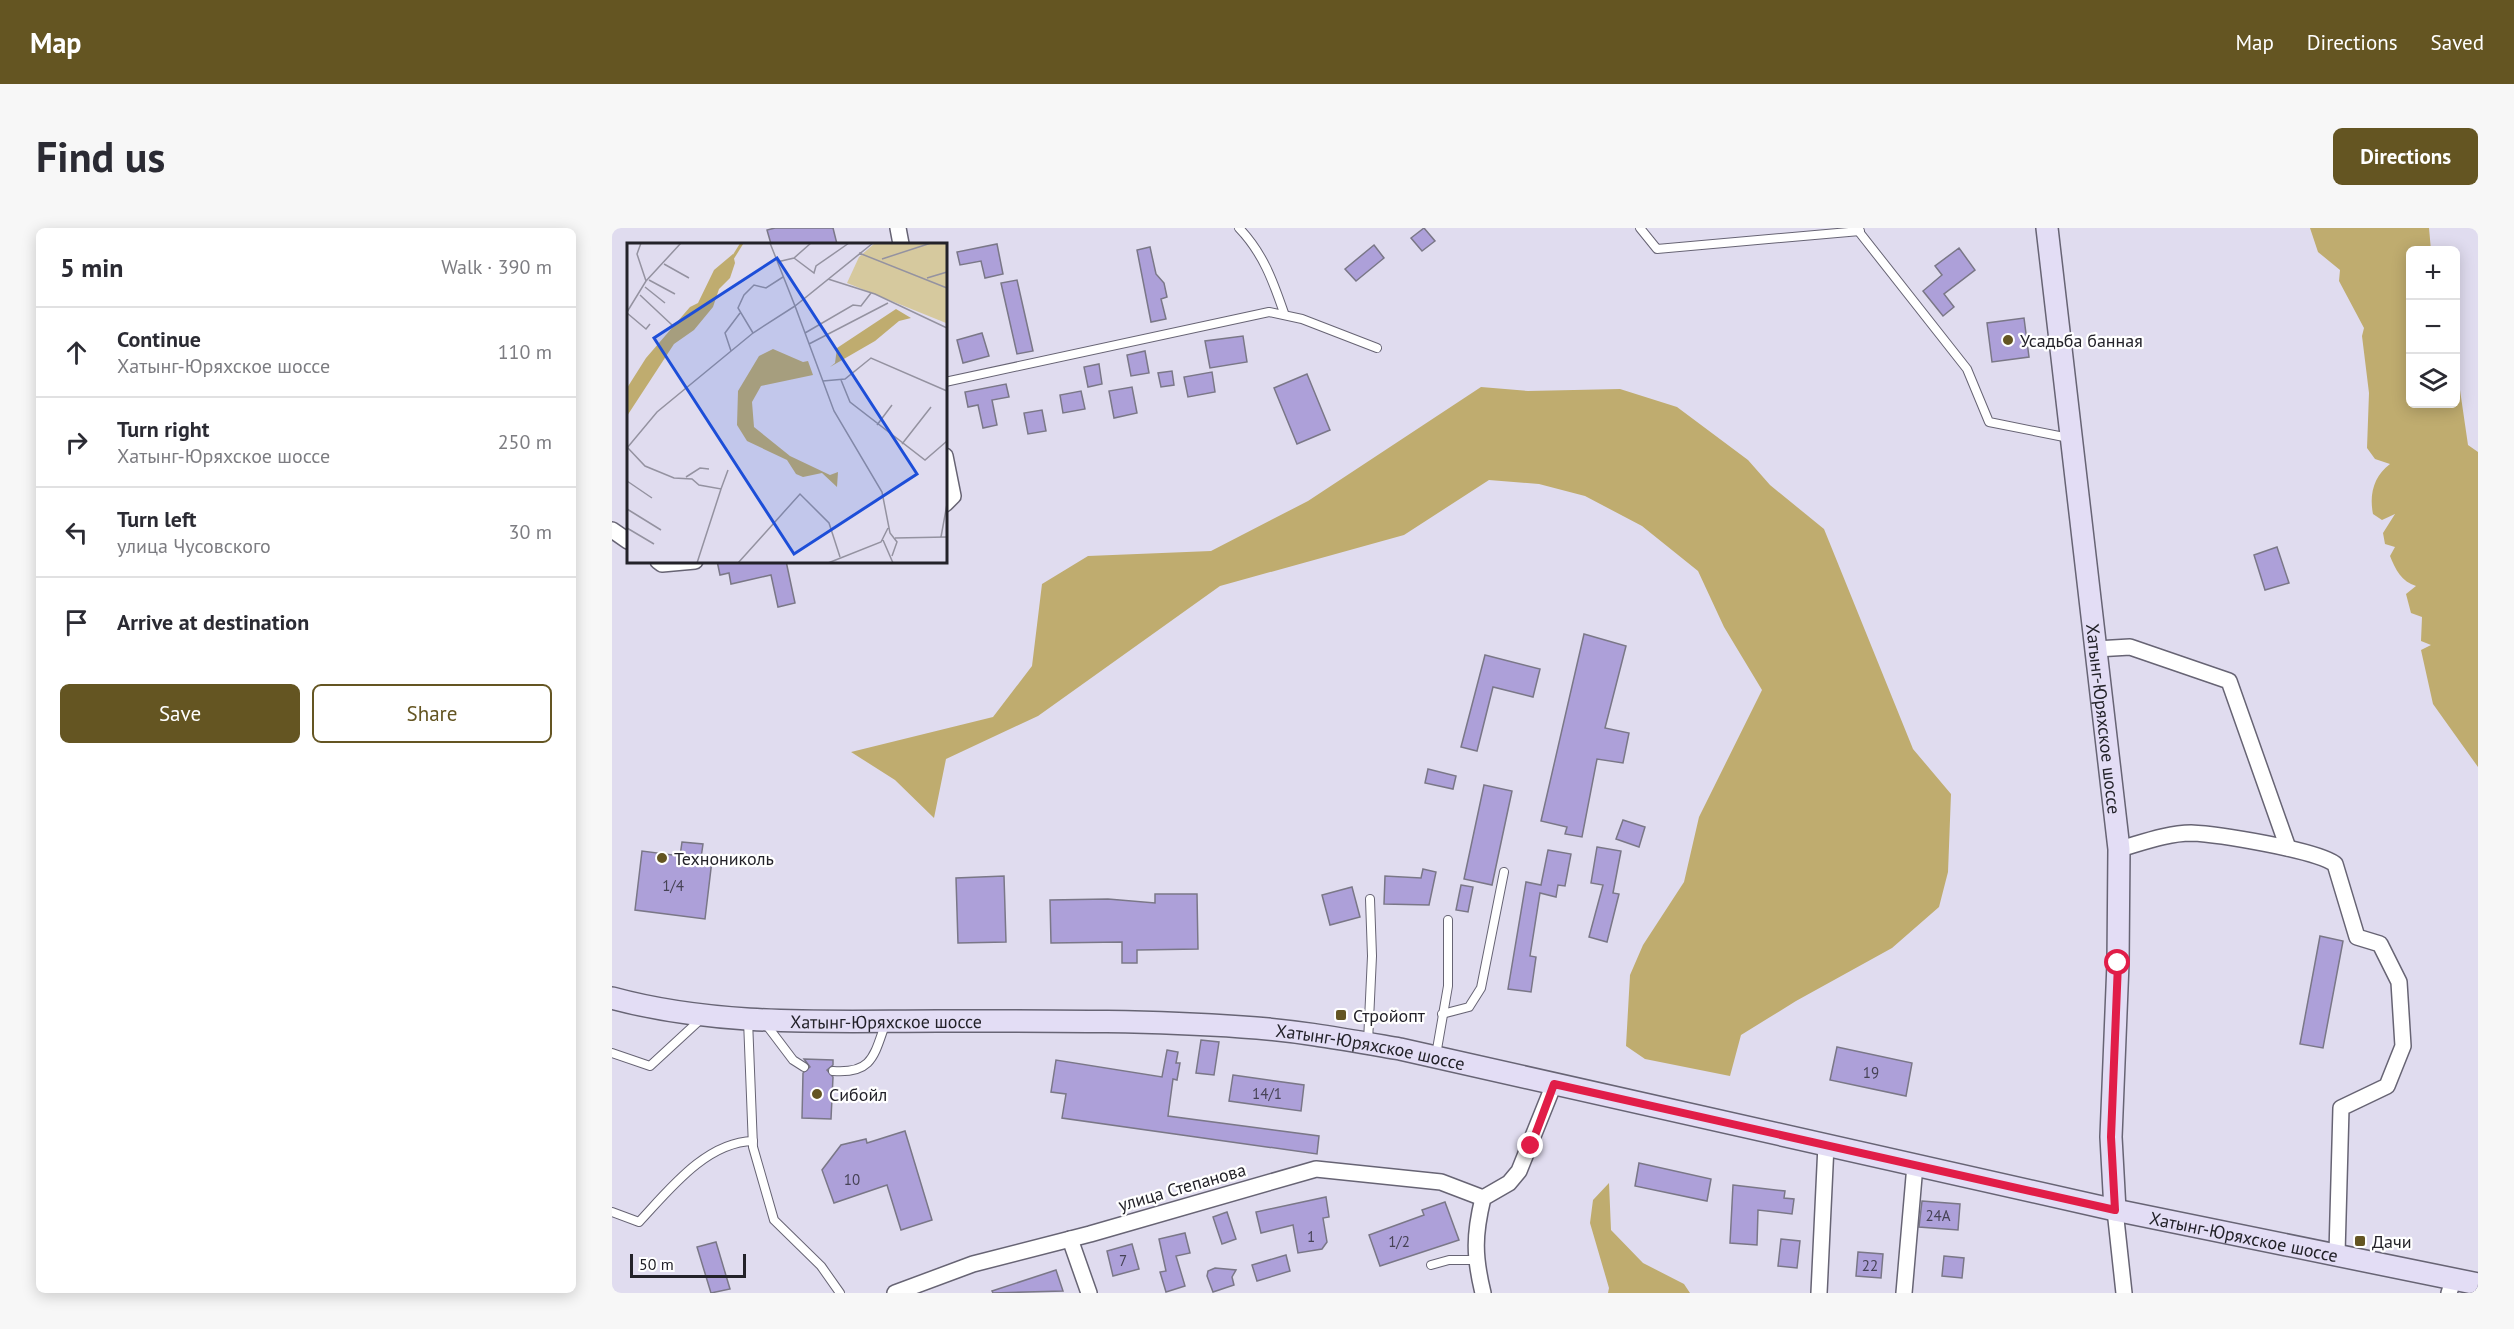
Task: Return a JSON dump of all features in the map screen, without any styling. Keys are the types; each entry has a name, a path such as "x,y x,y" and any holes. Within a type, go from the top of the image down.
{"main road":[{"name":"Хатынг-Юряхское шоссе","path":"2047,228 2119,849 2118,963 2111,1137 2115,1210"},
{"name":"Хатынг-Юряхское шоссе","path":"612,998 705,1016 755,1019 1086,1021 1243,1027 1325,1035 1436,1057 2115,1210 2337,1253 2451,1286 2478,1284"}],"street":[{"path":"898,228 901,243"},
{"path":"946,461 953,496 946,503"},
{"path":"612,530 627,540"},
{"path":"659,562 662,564 684,562"},
{"path":"2096,649 2130,647 2229,681 2288,848"},
{"path":"2119,849 2190,833 2288,848 2326,857 2335,864 2357,937 2380,945 2399,982 2403,1046 2387,1086 2341,1108 2337,1253"},
{"path":"1483,1293 1475,1260 1475,1231 1483,1198 1509,1183 1519,1171 1554,1084"},
{"path":"1819,1293 1826,1145"},
{"path":"1904,1293 1915,1165"},
{"name":"улица Степанова","path":"895,1293 973,1264 1316,1169 1441,1182 1483,1198"},
{"path":"2115,1210 2124,1293"},
{"path":"1070,1239 1089,1293"}],"lane":[{"path":"1239,228 1261,256 1270,273 1284,313"},
{"path":"1640,228 1657,249 1858,229 1967,369 1989,422 2073,439"},
{"path":"946,382 1269,312 1284,313 1377,348"},
{"path":"1442,1014 1469,1006 1481,988 1504,872"},
{"path":"1368,1044 1372,956 1370,899"},
{"path":"1436,1057 1448,986 1448,920"},
{"path":"612,1053 651,1066 705,1016"},
{"path":"755,1019 793,1060 804,1067"},
{"path":"755,1019 753,1141 774,1220 821,1266 840,1293"},
{"path":"833,1071 851,1072 861,1069 873,1057 886,1021"},
{"path":"612,1212 639,1222 694,1166 719,1151 744,1141 753,1141"},
{"path":"1431,1265 1449,1260 1475,1260"}],"shaded area":[{"path":"2310,228 2429,228 2431,246 2406,246 2406,408 2460,408 2460,390 2468,445 2478,452 2478,767 2433,704 2421,650 2431,645 2421,641 2422,617 2411,613 2406,594 2416,586 2407,581 2394,566 2390,556 2395,547 2385,544 2383,533 2395,514 2382,520 2373,514 2374,486 2380,474 2390,464 2375,459 2367,448 2369,393 2362,336 2364,328 2339,281 2340,270 2318,252"},
{"path":"1481,387 1528,391 1620,389 1677,407 1748,460 1770,485 1824,529 1913,749 1951,794 1948,872 1939,907 1892,948 1796,1001 1741,1035 1730,1076 1645,1059 1626,1046 1630,975 1643,945 1684,882 1699,817 1762,690 1724,627 1698,571 1642,526 1585,496 1539,484 1489,480 1404,535 1220,586 1038,716 946,759 934,818 895,780 851,752 993,717 1032,666 1042,584 1088,556 1211,551 1308,501"},
{"path":"1609,1183 1611,1230 1643,1263 1684,1284 1690,1293 1608,1293 1609,1288 1590,1223 1593,1200"}],"building":[{"path":"833,228 837,243 771,243 767,230"},
{"path":"1424,228 1435,241 1422,251 1411,238"},
{"path":"997,244 1003,274 985,278 981,261 960,265 957,252"},
{"path":"1374,245 1384,258 1356,281 1345,269"},
{"path":"1150,247 1156,274 1164,283 1167,297 1161,299 1166,319 1151,322 1137,250"},
{"path":"1959,248 1975,270 1944,294 1954,307 1943,316 1923,291 1942,275 1935,266"},
{"path":"1017,280 1033,351 1017,354 1001,283"},
{"name":"Усадьба банная","path":"2024,318 2029,357 1992,362 1987,323"},
{"path":"982,333 989,356 963,363 957,340"},
{"path":"1243,336 1247,362 1210,368 1205,341"},
{"path":"1145,351 1149,373 1131,376 1127,355"},
{"path":"1099,364 1102,384 1088,387 1084,367"},
{"path":"1172,371 1174,385 1161,387 1158,373"},
{"path":"1212,372 1215,392 1188,397 1184,377"},
{"path":"1307,374 1330,430 1297,444 1274,388"},
{"path":"1006,384 1009,397 992,400 997,425 983,428 978,405 968,407 965,392"},
{"path":"1132,387 1137,413 1114,418 1109,391"},
{"path":"1081,391 1085,409 1063,413 1060,395"},
{"path":"1042,410 1046,431 1028,434 1024,413"},
{"path":"2277,547 2289,583 2265,590 2254,555"},
{"path":"717,562 786,562 795,603 778,607 771,575 731,584 729,573 720,575"},
{"path":"1584,634 1626,646 1605,728 1629,733 1623,763 1597,759 1582,837 1565,834 1567,827 1541,821"},
{"path":"1485,655 1540,669 1533,697 1493,687 1477,751 1461,747"},
{"path":"1428,769 1456,776 1453,789 1425,783"},
{"path":"1484,785 1512,791 1492,885 1464,879"},
{"path":"1623,820 1645,827 1639,847 1616,839"},
{"path":"682,842 703,844 701,858 712,860 705,919 635,910 642,851 680,856"},
{"path":"1597,847 1621,851 1613,893 1619,894 1607,942 1589,937 1603,885 1591,883"},
{"path":"1548,850 1571,854 1565,886 1558,885 1556,897 1540,893 1530,956 1536,957 1531,992 1508,989 1526,882 1541,885"},
{"path":"1423,869 1436,872 1429,905 1384,904 1385,876 1421,878"},
{"path":"1004,876 1006,942 958,943 956,878"},
{"path":"1461,885 1473,887 1468,912 1456,910"},
{"path":"1352,887 1360,917 1330,925 1322,895"},
{"path":"1155,894 1197,894 1198,949 1137,950 1137,963 1122,963 1122,942 1051,943 1050,900 1108,899 1155,903"},
{"path":"2320,936 2343,941 2323,1048 2300,1044"},
{"path":"1201,1040 1219,1042 1214,1075 1196,1073"},
{"path":"1837,1047 1912,1063 1906,1096 1830,1080"},
{"path":"1167,1050 1178,1052 1176,1063 1180,1063 1177,1080 1173,1079 1168,1116 1319,1136 1317,1154 1062,1118 1066,1094 1051,1092 1056,1060 1162,1077"},
{"name":"Сибойл","path":"804,1059 833,1060 833,1065 827,1070 833,1077 831,1119 802,1118 803,1073 810,1067"},
{"path":"1233,1075 1304,1085 1301,1111 1229,1101"},
{"path":"905,1131 932,1220 901,1230 887,1185 834,1203 822,1170 841,1145 866,1139 867,1143"},
{"path":"1639,1163 1711,1179 1707,1201 1635,1186"},
{"path":"1733,1185 1785,1191 1784,1198 1794,1199 1792,1214 1758,1210 1757,1245 1730,1243"},
{"path":"1326,1197 1329,1217 1323,1218 1327,1242 1322,1249 1298,1253 1293,1225 1261,1233 1256,1212"},
{"path":"1922,1201 1960,1204 1958,1230 1919,1227"},
{"path":"1445,1202 1459,1240 1380,1266 1369,1235 1424,1215 1422,1210"},
{"path":"1227,1212 1236,1239 1222,1244 1213,1217"},
{"path":"1185,1233 1190,1253 1176,1256 1185,1286 1166,1292 1160,1272 1166,1271 1159,1239"},
{"path":"1781,1239 1800,1241 1797,1268 1778,1266"},
{"path":"716,1242 730,1289 711,1293 697,1247"},
{"path":"1132,1244 1139,1269 1113,1276 1107,1251"},
{"path":"1858,1252 1883,1254 1881,1278 1856,1276"},
{"path":"1286,1255 1290,1271 1257,1281 1252,1265"},
{"path":"1944,1256 1964,1258 1962,1278 1942,1276"},
{"path":"1215,1268 1236,1270 1232,1277 1234,1285 1213,1292 1207,1276 1208,1271"},
{"path":"1056,1270 1063,1291 993,1293 992,1291"}],"place":[{"name":"Усадьба банная","path":"2008,340"},
{"name":"Технониколь","path":"662,858"},
{"name":"Стройопт","path":"1341,1015"},
{"name":"Сибойл","path":"817,1094"},
{"name":"Дачи","path":"2360,1241"}],"route":[{"path":"1531,1146 1554,1084 2115,1210 2111,1137 2118,963"}]}
